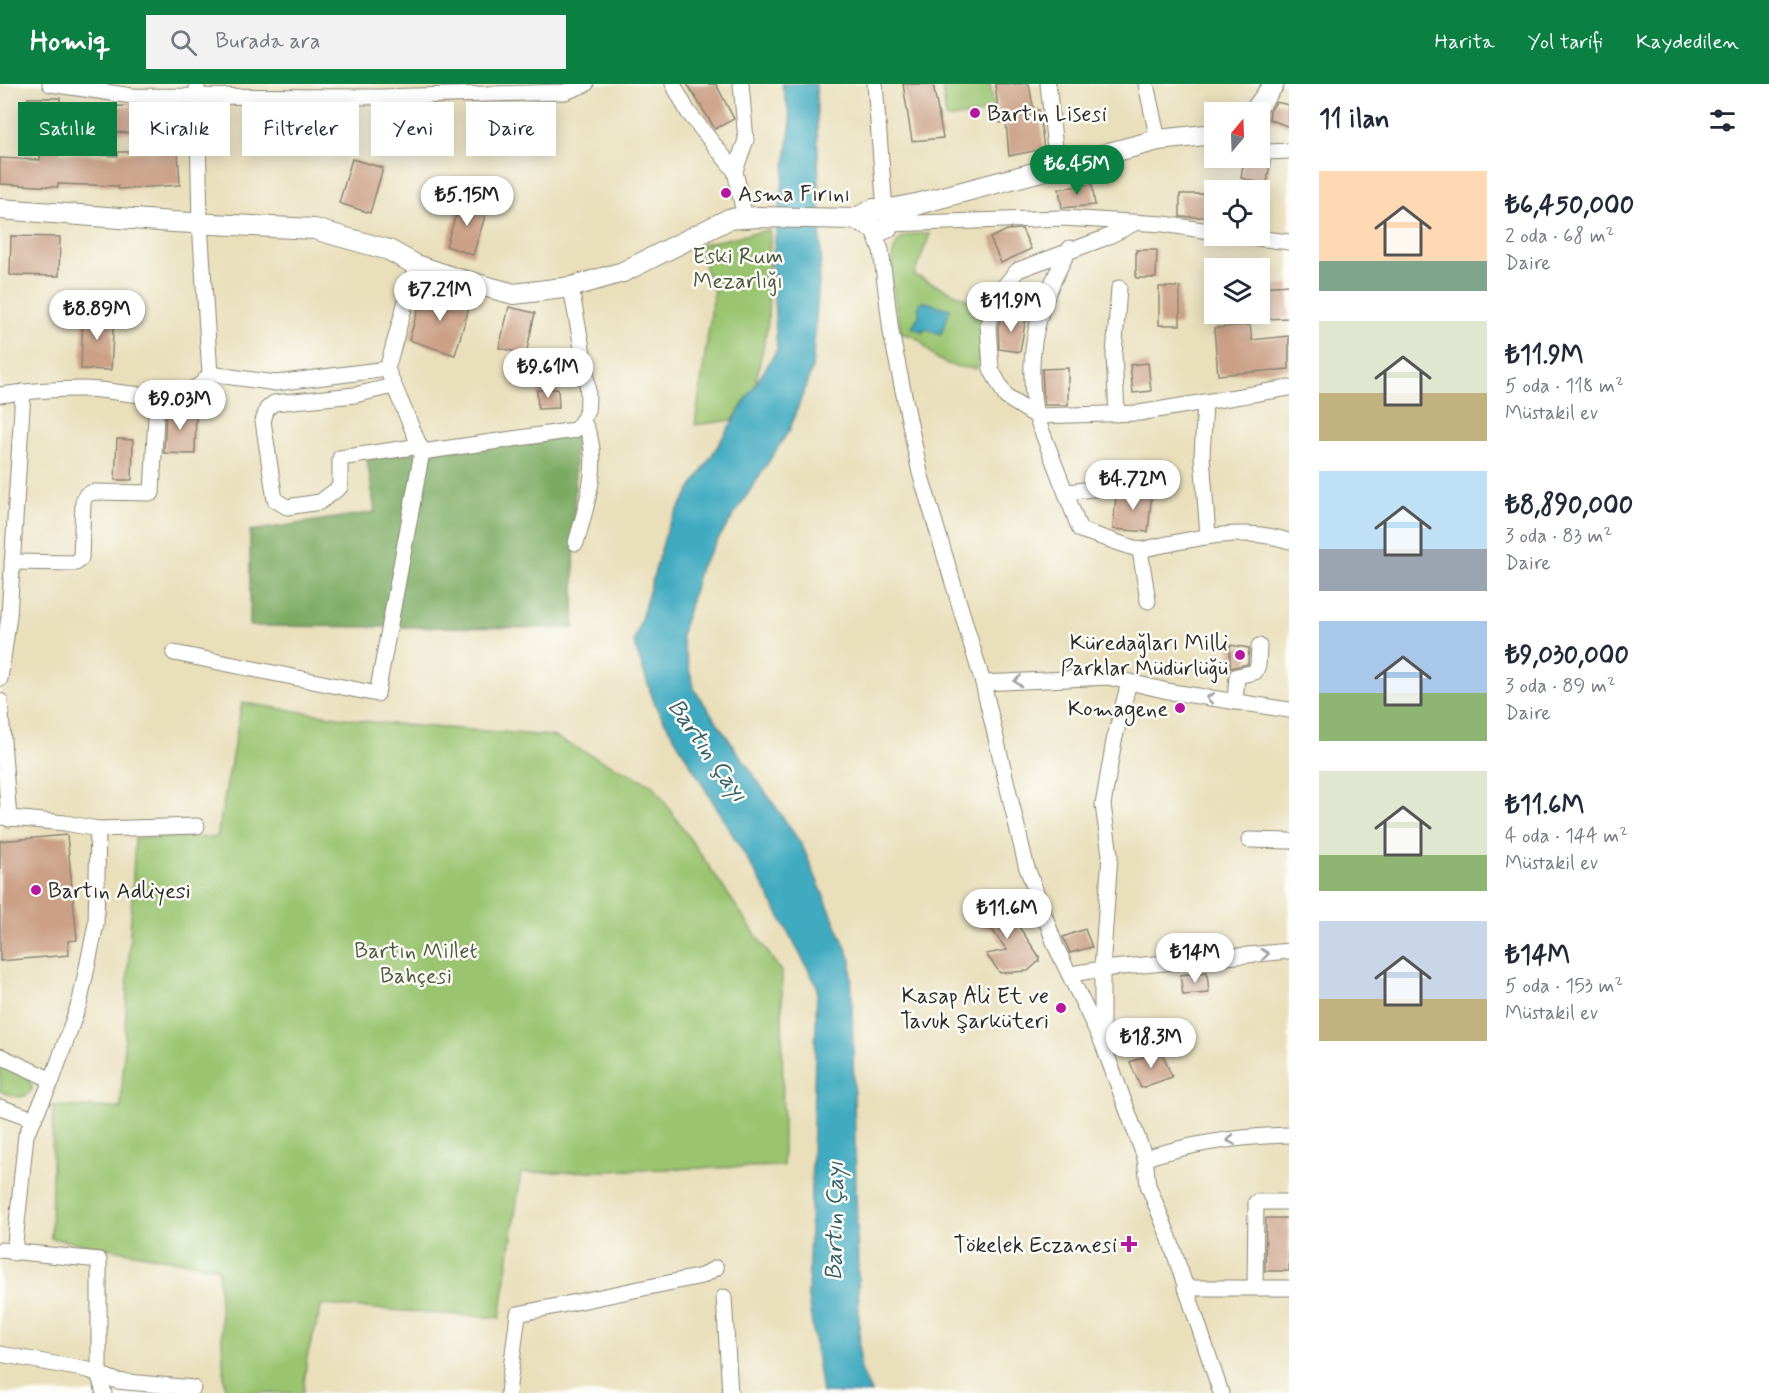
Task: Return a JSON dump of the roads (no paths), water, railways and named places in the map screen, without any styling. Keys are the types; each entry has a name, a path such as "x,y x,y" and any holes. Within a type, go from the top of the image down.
{"main road":[{"path":"1261,102 1274,84"},
{"path":"0,209 200,224 314,229 389,250 416,265 492,290 514,294 571,287 623,272 729,219 878,217 897,214 921,203 1158,140 1204,135"}],"street":[{"path":"50,84 132,96 197,90 380,97 565,92 586,84"},
{"path":"371,84 380,97"},
{"path":"673,84 688,112 735,171 751,218"},
{"path":"735,171 746,140 741,84"},
{"path":"875,84 878,217 881,250 891,332 920,473 983,683 1026,864 1056,946 1102,1042 1145,1158 1148,1185 1169,1237 1221,1393"},
{"path":"1048,84 1057,166"},
{"path":"1146,84 1158,140"},
{"path":"0,395 84,389 157,396 195,390 210,374 200,224 197,90"},
{"path":"1270,152 1289,151"},
{"path":"878,217 1062,218 1137,222 1204,231"},
{"path":"1137,222 1105,238 1070,248 1018,270 994,298 988,326 991,369 1006,397 1036,416 1117,414 1289,388"},
{"path":"1270,240 1289,243"},
{"path":"1070,248 1045,298 1034,334 1031,373 1036,416 1068,492 1080,530 1140,550 1208,536 1256,534 1289,541"},
{"path":"174,653 377,693 421,449 387,369 416,265"},
{"path":"393,386 355,395 270,405 263,421 275,500 286,507 320,502 340,487 340,458 575,430 583,421 587,409 571,287"},
{"path":"1117,414 1114,355 1119,288"},
{"path":"210,374 276,383 387,369"},
{"path":"0,679 4,615 12,562 7,524 23,392"},
{"path":"12,562 76,564 81,558 83,502 86,495 93,492 152,493 157,396"},
{"path":"1205,402 1203,474 1208,536"},
{"path":"576,543 585,511 592,449 590,432 583,421"},
{"path":"1068,492 1124,484"},
{"path":"1140,550 1148,601"},
{"path":"1235,702 1234,682 1237,676 1255,672 1258,665 1258,646"},
{"path":"983,683 1108,677 1235,702 1289,710"},
{"path":"1102,1042 1102,969 1110,855 1103,805 1114,741 1130,682"},
{"path":"0,701 4,818 65,823 98,829 197,826"},
{"path":"98,829 96,924 80,1001 52,1080 26,1135 7,1251 99,1260 99,1376 104,1393"},
{"path":"1249,840 1289,841"},
{"path":"1071,974 1289,951"},
{"path":"0,1056 52,1080"},
{"path":"0,1107 34,1119"},
{"path":"1145,1158 1173,1149 1260,1136 1289,1135"},
{"path":"1255,1287 1256,1202 1289,1202"},
{"path":"508,1393 518,1314 702,1276 716,1268"},
{"path":"1185,1288 1289,1288"},
{"path":"724,1297 730,1393"},
{"path":"0,1354 88,1370 117,1381 193,1388"}],"water":[{"name":"Bartın Çayı","path":"782,84 816,84 821,256 812,369 790,429 700,567 681,636 694,689 802,845 851,960 860,1367 871,1393 822,1393 808,1297 817,986 764,887 655,705 634,643 668,526 777,350 772,263 791,122"},
{"path":"925,302 950,309 941,334 924,328 923,332 912,327 919,316 919,303"}],"place":[{"name":"Bartın Lisesi","path":"975,113"},
{"name":"Asma Fırını","path":"726,193"},
{"name":"Küredağları Milli Parklar Müdürlüğü","path":"1240,655"},
{"name":"Komagene","path":"1180,708"},
{"name":"Bartın Adliyesi","path":"36,890"},
{"name":"Kasap Ali Et ve Tavuk Şarküteri","path":"1061,1008"},
{"name":"Tökelek Eczanesi","path":"1129,1244"}],"park label":[{"name":"Eski Rum Mezarlığı","path":"738,268"},
{"name":"Bartın Millet Bahçesi","path":"416,962"}]}
